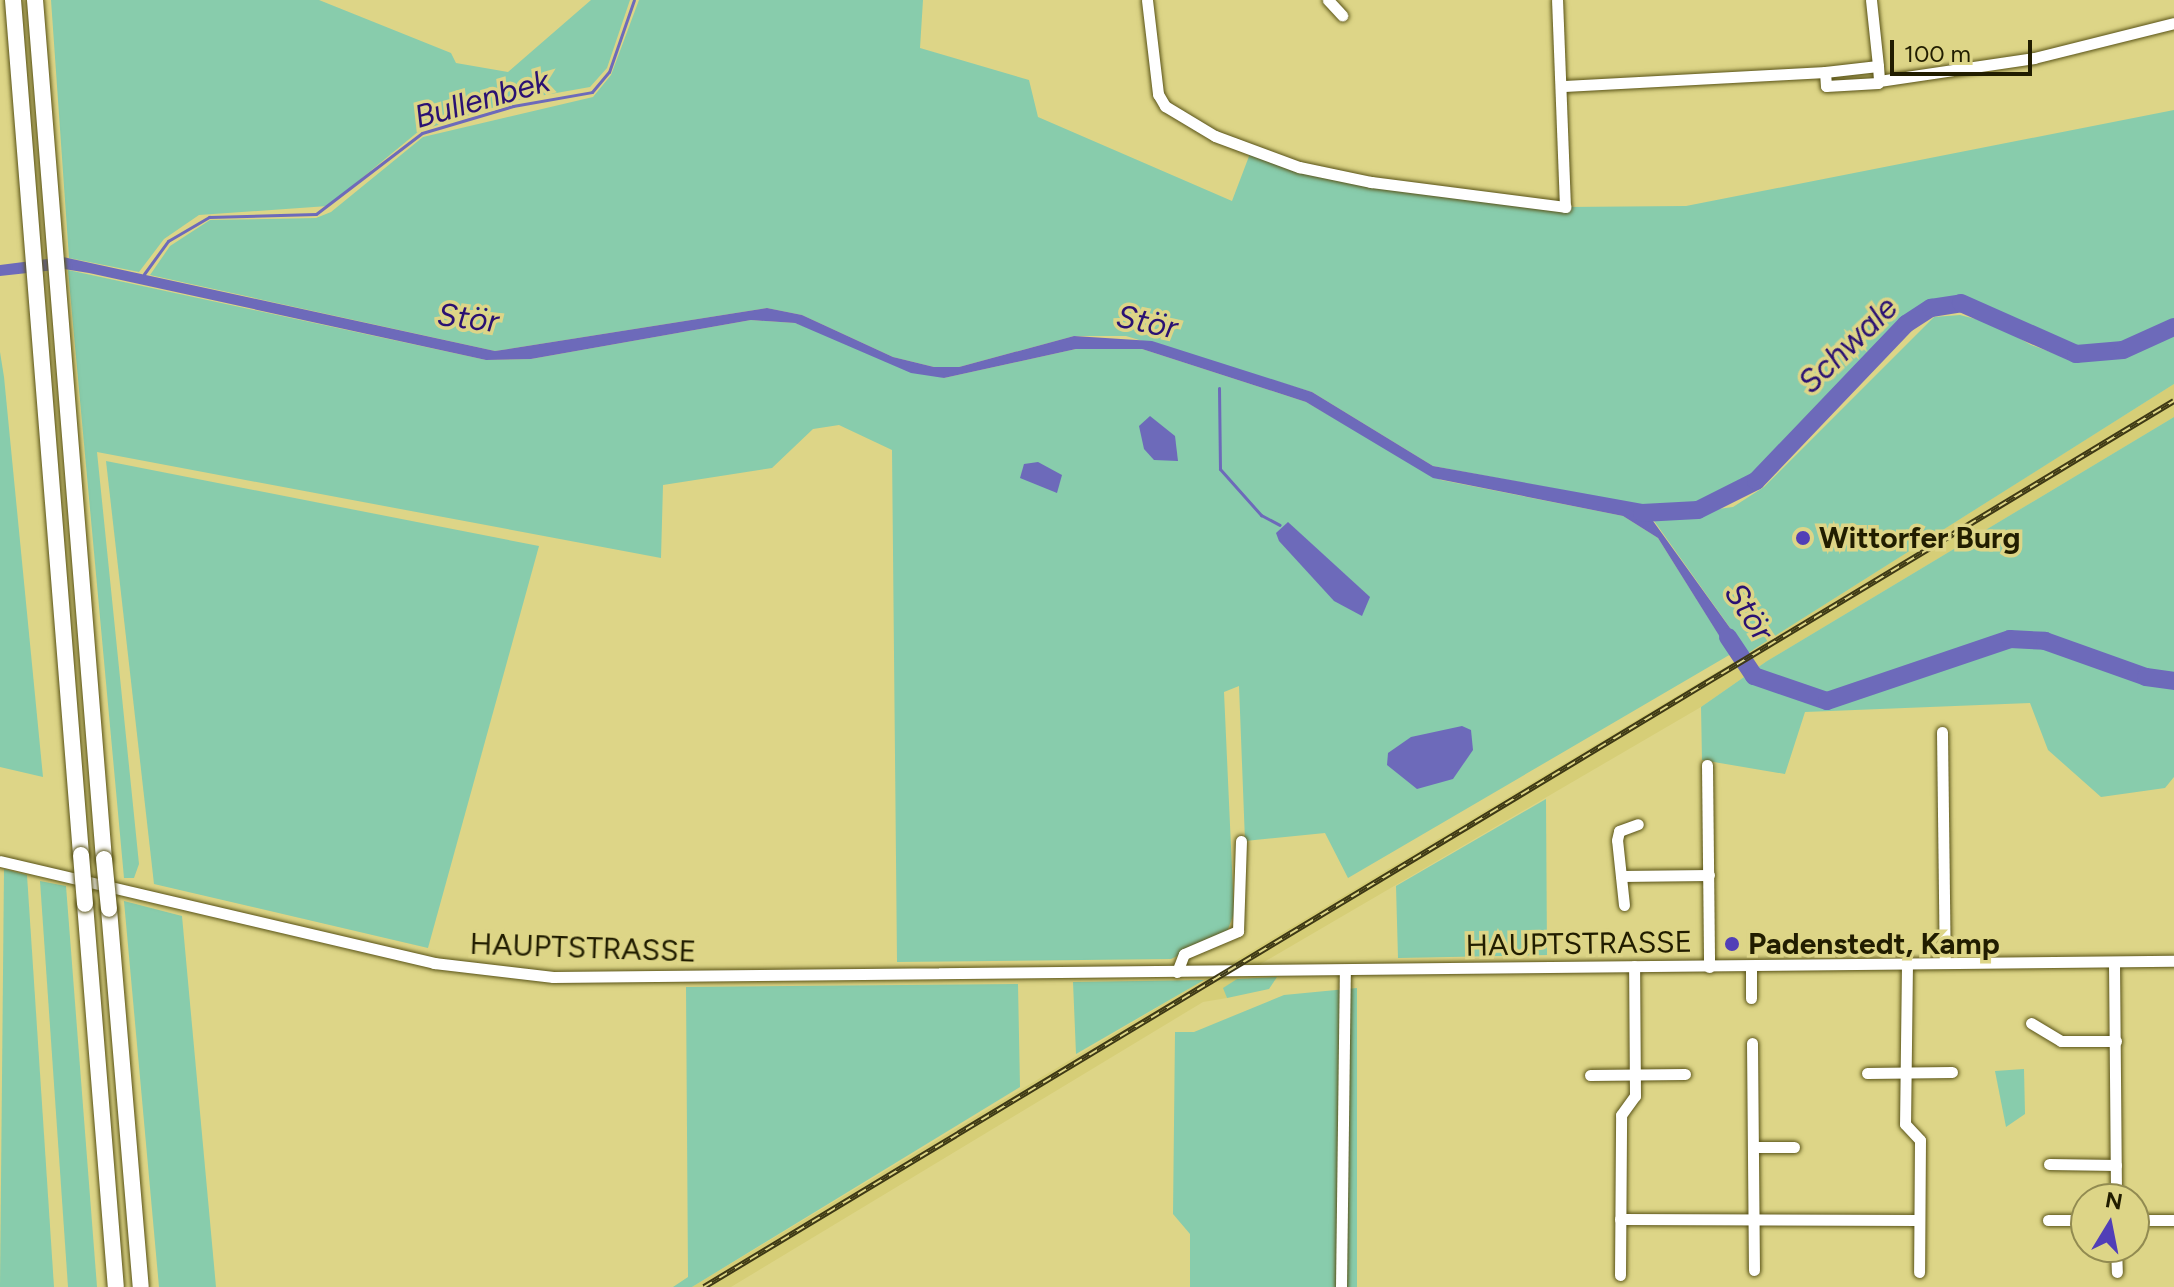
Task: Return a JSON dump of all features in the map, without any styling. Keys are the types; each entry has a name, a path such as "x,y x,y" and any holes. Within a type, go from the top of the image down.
{"highway":[{"path":"13,0 34,304 116,1287"},
{"path":"35,0 57,302 141,1287"}],"street":[{"path":"1147,0 1158,94 1165,106 1215,136 1299,167 1371,182 1565,207 1565,86 1557,0"},
{"path":"1328,0 1342,15"},
{"path":"1871,0 1879,81"},
{"path":"1825,72 1826,86 1879,81 2034,58 2174,23"},
{"path":"1565,86 1825,72 1878,66"},
{"path":"1942,732 1945,962"},
{"path":"1707,765 1709,967"},
{"path":"1624,905 1619,831 1638,824"},
{"path":"1177,972 1184,954 1238,931 1241,841"},
{"name":"HAUPTSTRASSE","path":"0,861 434,963 518,975 1345,971 2174,961"},
{"path":"1621,876 1709,875"},
{"path":"2114,962 2116,1183"},
{"path":"1907,963 1905,1124 1920,1140 1919,1272"},
{"path":"1620,1275 1621,1115 1635,1096 1634,966"},
{"path":"1751,966 1751,998"},
{"path":"1341,1287 1345,971"},
{"path":"2031,1023 2061,1041 2116,1041"},
{"path":"1752,1043 1754,1270"},
{"path":"1867,1073 1952,1072"},
{"path":"1590,1075 1685,1074"},
{"path":"1753,1147 1794,1147"},
{"path":"2049,1164 2116,1165"},
{"path":"1620,1219 1919,1220"},
{"path":"2048,1220 2070,1220"},
{"path":"2150,1220 2174,1220"},
{"path":"2117,1263 2117,1272"}],"shaded area":[{"path":"63,257 495,351 767,308 802,315 893,357 934,367 959,367 1074,336 1152,341 1312,392 1433,466 1665,508 1666,517 1653,521 1748,653 1735,661 1658,538 1623,516 1433,478 1306,402 1142,349 1076,349 944,378 911,373 795,323 751,320 531,359 486,360 89,273 64,269 0,276 0,265"},
{"path":"2174,384 2174,417 1767,661 1701,707 1257,966 1224,988 1227,998 1203,1002 731,1287 692,1287 1743,656"},
{"path":"1150,416 1175,436 1178,461 1154,460 1144,449 1139,426"},
{"path":"1038,462 1062,475 1057,493 1020,478 1024,464"},
{"path":"1288,522 1370,597 1362,616 1334,601 1279,541 1276,533"},
{"path":"1462,726 1471,730 1473,750 1453,779 1417,789 1387,765 1388,753 1411,737"}],"green space":[{"path":"51,0 319,0 451,53 456,63 508,72 591,0 630,0 607,68 590,87 517,100 419,131 328,206 199,215 164,239 139,272 69,258"},
{"path":"639,0 923,0 920,48 1029,80 1038,117 1232,201 1251,151 1299,167 1564,207 1686,206 2174,110 2174,384 1748,653 1652,518 1733,507 1764,487 1934,317 1960,315 1995,324 2031,345 2075,361 2076,354 1961,303 1931,308 1906,324 1756,481 1701,504 1654,507 1433,466 1312,392 1126,336 1074,336 959,367 934,367 893,357 802,315 767,308 495,351 150,275 170,246 210,220 316,218 331,212 423,137 593,97 611,75"},
{"path":"68,270 486,360 531,359 751,320 795,323 944,378 1076,349 1142,349 1306,402 1441,480 1623,516 1658,538 1731,654 1348,878 1325,833 1245,841 1239,686 1224,692 1234,913 1227,932 1171,959 897,962 892,450 839,425 813,429 772,468 663,485 661,558 97,452 139,864 134,878 124,878"},
{"path":"0,352 4,377 43,777 0,767"},
{"path":"2174,417 2174,777 2165,788 2101,797 2048,750 2030,703 1805,712 1785,774 1702,760 1701,707 1767,661"},
{"path":"106,461 539,546 428,948 154,884"},
{"path":"1546,799 1547,955 1398,958 1396,886"},
{"path":"4,869 27,875 54,1287 0,1287"},
{"path":"40,881 66,886 97,1287 68,1287"},
{"path":"124,901 182,916 216,1287 159,1287"},
{"path":"1277,977 1269,989 1227,998 1223,988 1237,979"},
{"path":"1204,980 1076,1054 1073,982"},
{"path":"1018,984 1020,1087 692,1287 673,1287 688,1277 686,987"},
{"path":"1357,988 1357,1287 1190,1287 1190,1234 1173,1214 1175,1032 1194,1032 1284,995"},
{"path":"2024,1069 2025,1114 2006,1127 1995,1071"}],"waterway":[{"name":"Bullenbek","path":"144,274 168,241 209,217 316,214 422,133 513,106 592,92 609,72 634,0"},
{"name":"Schwale","path":"1642,513 1698,510 1756,481 1906,324 1931,308 1961,303 2076,354 2123,350 2174,327"},
{"path":"1219,388 1220,469 1261,515 1280,525"},
{"name":"Stör","path":"1728,637 1754,676 1827,701 2010,639 2045,641 2146,677 2174,681"}],"railway":[{"path":"704,1287 2174,401"}],"place":[{"name":"Wittorfer Burg","path":"1803,538"},
{"name":"Padenstedt, Kamp","path":"1732,944"}]}
